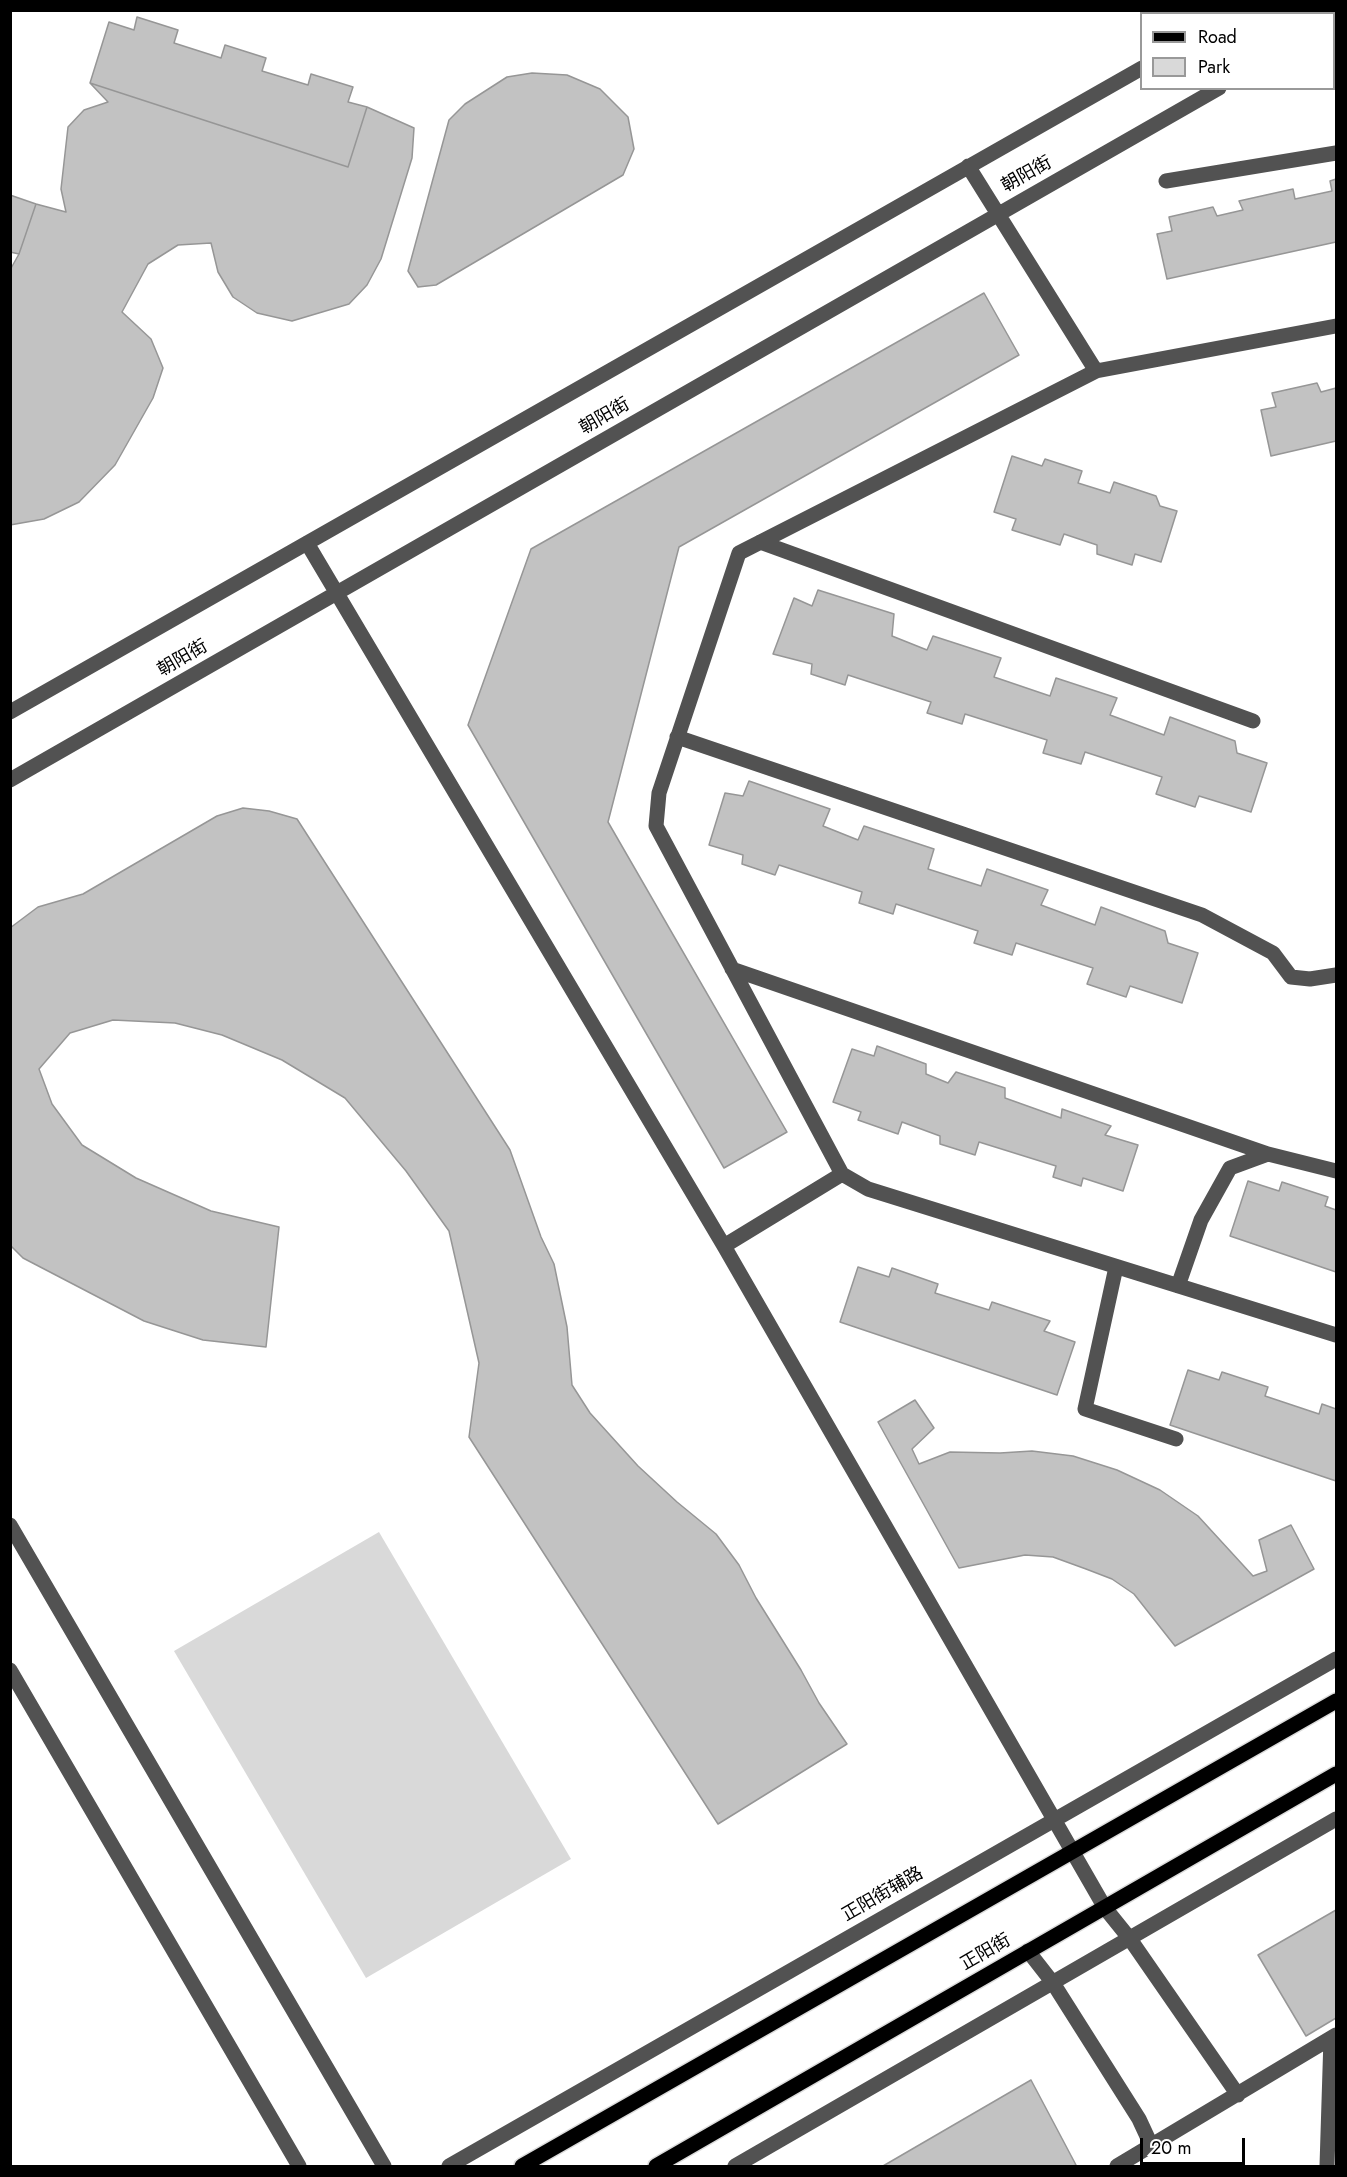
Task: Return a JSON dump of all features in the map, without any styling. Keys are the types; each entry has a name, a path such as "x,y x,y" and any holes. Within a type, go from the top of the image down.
{"main road":[{"path":"522,2166 1336,1701"},
{"name":"正阳街","path":"656,2166 1336,1774"}],"street":[{"name":"朝阳街","path":"10,712 1140,69"},
{"name":"朝阳街","path":"10,780 1215,90"},
{"path":"1166,181 1336,153"},
{"path":"968,166 1096,371"},
{"path":"1336,326 1096,371 739,553 659,793 656,826 842,1173 868,1189 1336,1335"},
{"path":"760,542 1253,721"},
{"path":"307,543 724,1246 1105,1908 1130,1939 1238,2095"},
{"path":"678,737 1202,915 1273,953 1291,977 1310,979 1336,975"},
{"path":"732,969 1268,1154 1336,1171"},
{"path":"1179,1286 1201,1220 1230,1168 1268,1154"},
{"path":"724,1246 842,1173"},
{"path":"1116,1267 1085,1409 1176,1439"},
{"path":"10,1525 384,2166"},
{"name":"正阳街辅路","path":"449,2166 1336,1659"},
{"path":"10,1670 300,2166"},
{"path":"735,2166 1336,1819"},
{"path":"1028,1951 1053,1983 1138,2119 1152,2146"},
{"path":"1117,2166 1334,2037"},
{"path":"1327,2166 1334,2037"}],"green space":[{"path":"379,1532 571,1859 366,1978 174,1651"}],"building":[{"path":"137,17 178,30 174,43 221,58 225,45 266,58 262,71 308,85 311,74 353,87 348,102 367,107 348,167 90,83 109,22 134,30"},
{"path":"532,73 567,75 600,89 628,117 634,149 623,175 436,285 418,287 408,271 449,120 465,104 507,77"},
{"path":"90,83 348,167 367,107 414,128 412,158 381,259 367,285 349,304 292,321 257,313 233,297 218,272 211,243 178,245 148,264 122,312 151,339 163,368 153,398 115,465 79,502 44,519 10,525 10,270 19,254 36,204 66,212 61,189 68,127 84,110 108,102"},
{"path":"1336,179 1336,242 1167,279 1157,234 1172,231 1169,217 1213,207 1217,216 1243,210 1239,201 1293,189 1295,199 1332,191 1330,181"},
{"path":"10,195 36,204 19,254 10,252"},
{"path":"984,293 1019,355 679,547 608,822 787,1132 724,1168 468,725 531,549"},
{"path":"1317,383 1321,392 1336,388 1336,441 1271,456 1261,410 1276,407 1272,393"},
{"path":"1012,456 1042,466 1045,459 1082,471 1078,483 1110,493 1114,482 1156,496 1160,506 1177,511 1161,562 1135,554 1132,565 1097,554 1097,545 1064,534 1060,545 1012,530 1016,519 994,512"},
{"path":"818,590 894,614 892,636 927,650 933,636 1001,658 994,677 1050,696 1056,678 1117,698 1110,715 1164,735 1170,717 1235,741 1237,753 1267,763 1251,812 1199,796 1195,807 1156,794 1162,777 1085,752 1081,764 1043,753 1047,740 965,714 962,724 927,713 931,702 848,675 845,685 811,674 812,664 773,654 794,598 812,606"},
{"path":"749,781 830,809 823,826 858,840 864,826 934,849 928,869 981,886 987,869 1048,890 1041,905 1095,925 1101,907 1165,931 1168,943 1198,953 1182,1003 1130,986 1126,997 1087,984 1093,968 1016,943 1012,955 974,943 978,931 896,904 893,914 859,903 862,892 779,865 775,875 742,864 743,855 709,845 725,793 743,796"},
{"path":"243,808 269,811 297,819 510,1150 541,1237 554,1264 567,1327 572,1385 590,1413 638,1466 716,1534 739,1565 756,1598 819,1703 847,1744 718,1824 469,1437 479,1363 449,1231 406,1171 345,1098 282,1060 222,1035 175,1023 113,1020 70,1033 39,1069 52,1104 82,1145 136,1178 211,1211 279,1227 266,1347 203,1340 144,1321 23,1258 10,1245 10,928 38,907 83,894 217,816"},
{"path":"877,1046 926,1064 926,1074 948,1083 956,1072 1005,1088 1005,1098 1061,1118 1062,1109 1111,1126 1105,1135 1138,1145 1123,1191 1083,1178 1081,1186 1053,1177 1056,1166 979,1142 975,1155 940,1144 940,1136 902,1122 898,1134 858,1120 861,1112 833,1102 852,1049 874,1056"},
{"path":"1248,1181 1279,1191 1282,1182 1328,1197 1325,1206 1336,1210 1336,1272 1230,1236"},
{"path":"858,1267 889,1277 892,1268 938,1284 935,1293 989,1310 992,1302 1050,1321 1044,1331 1075,1342 1057,1395 840,1322"},
{"path":"1188,1370 1219,1380 1222,1372 1268,1387 1265,1396 1319,1414 1322,1404 1336,1409 1336,1481 1170,1425"},
{"path":"915,1400 934,1428 912,1449 919,1464 950,1452 1032,1451 1073,1456 1117,1470 1160,1490 1198,1516 1253,1576 1267,1571 1259,1540 1291,1525 1314,1569 1175,1646 1134,1594 1112,1579 1053,1557 1025,1555 959,1568 878,1422"},
{"path":"1336,1910 1336,2018 1306,2036 1258,1955"},
{"path":"1031,2080 1076,2165 883,2166"}]}
